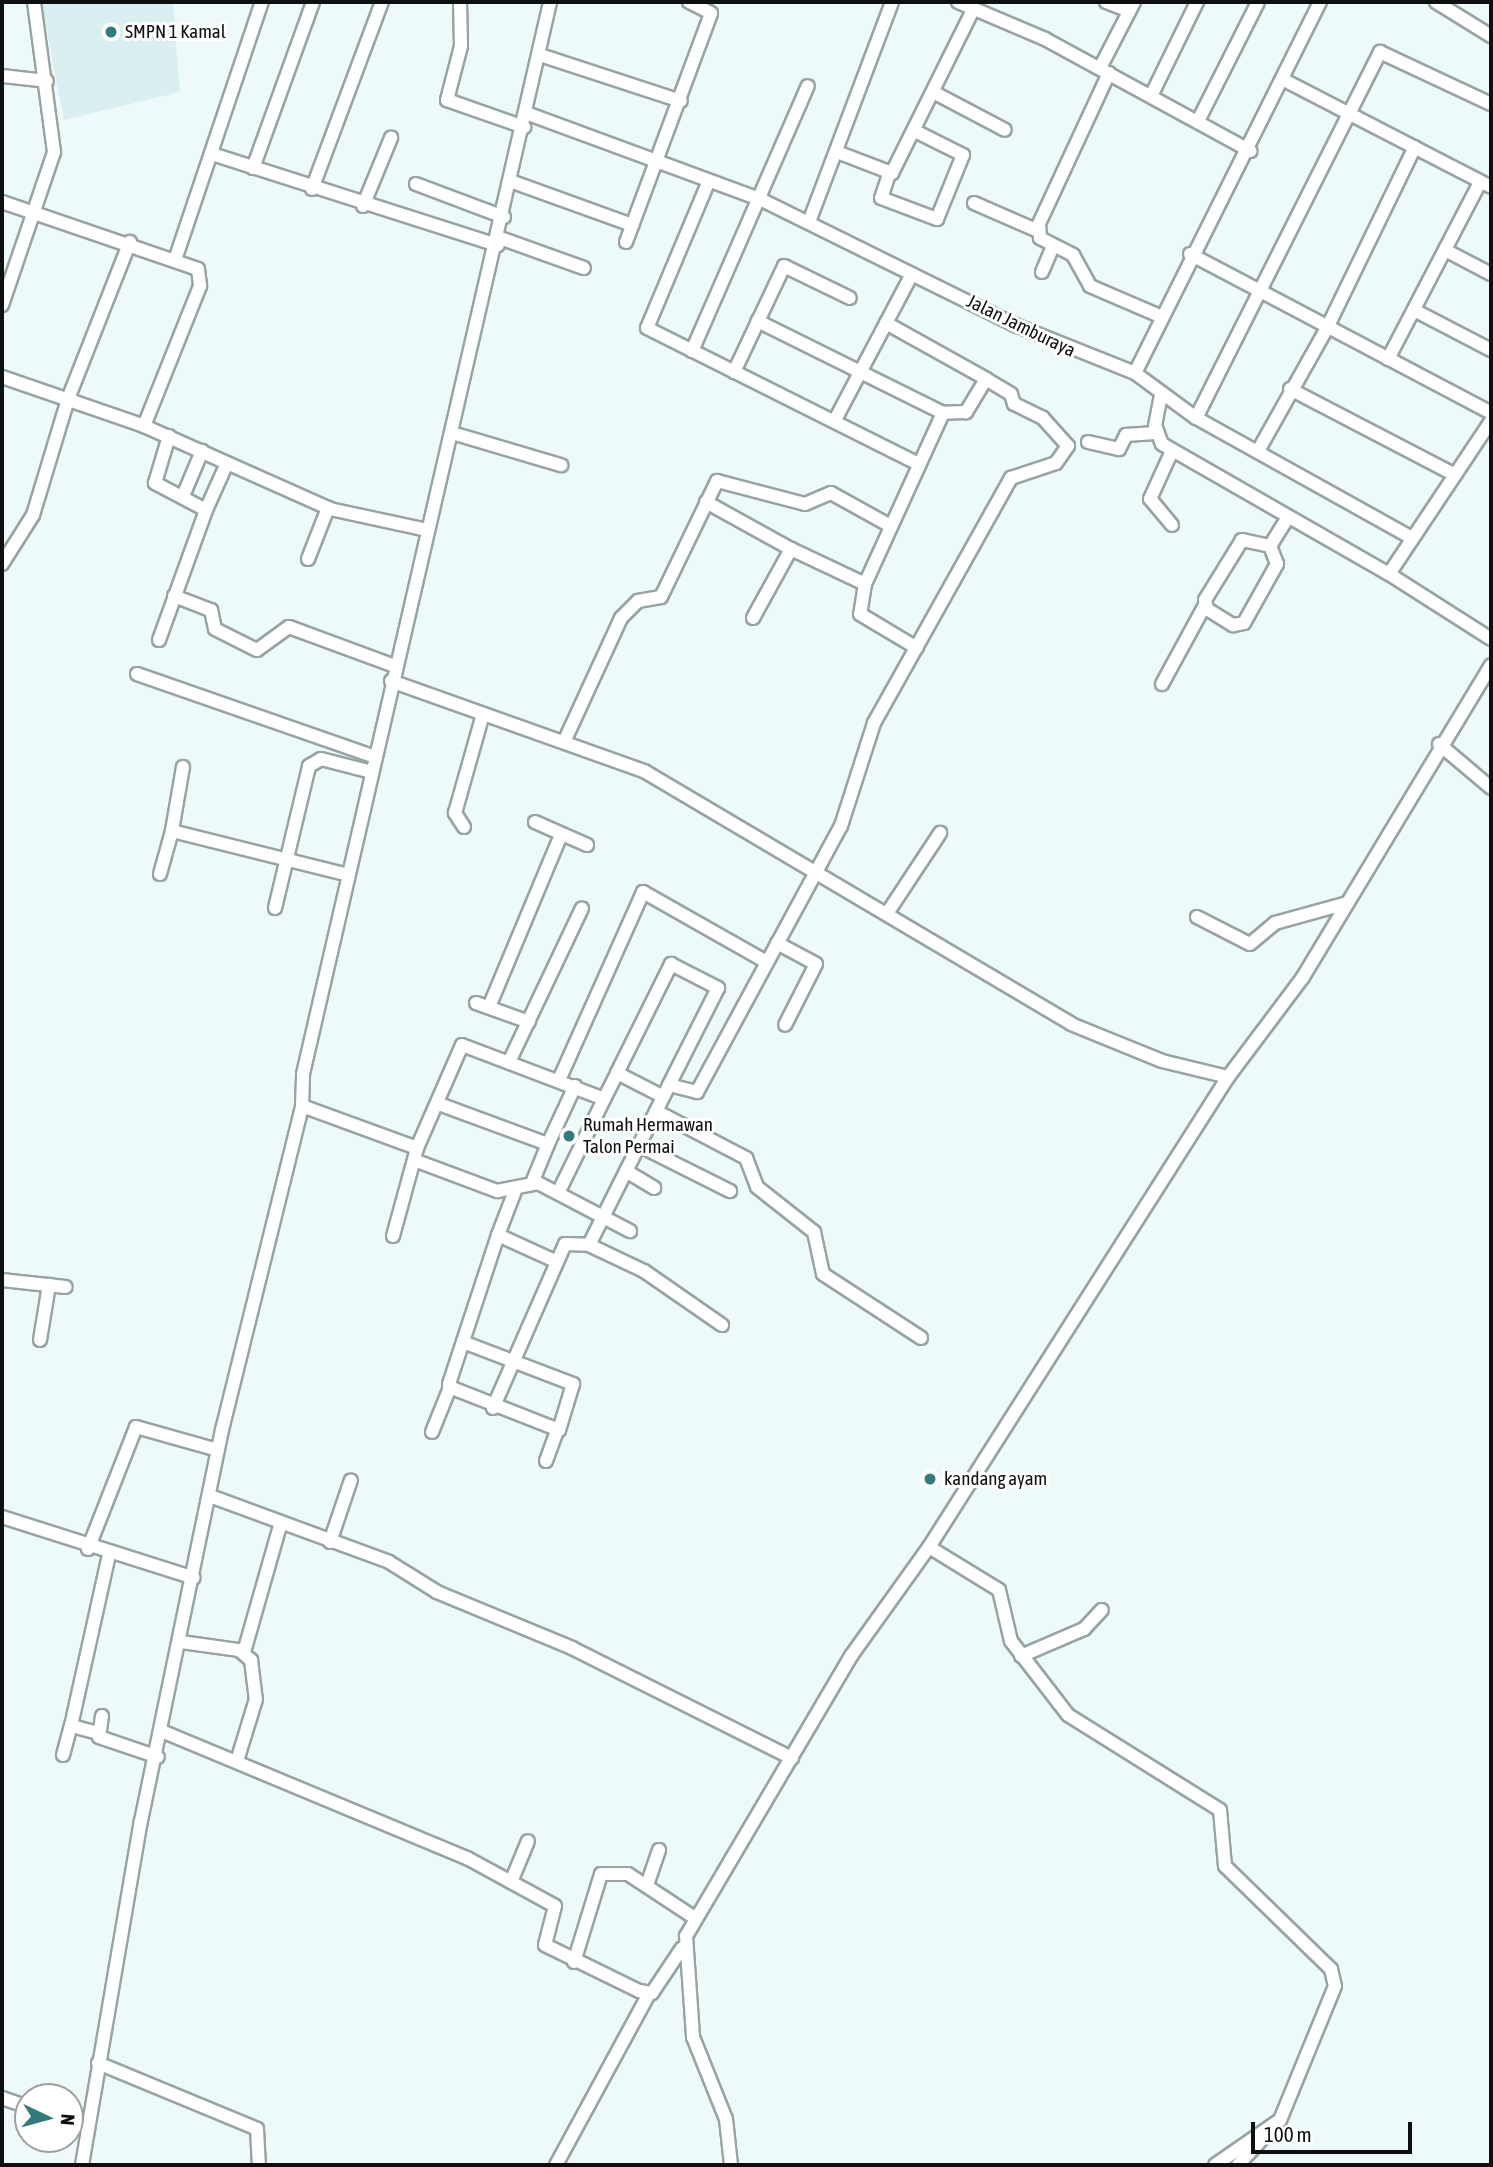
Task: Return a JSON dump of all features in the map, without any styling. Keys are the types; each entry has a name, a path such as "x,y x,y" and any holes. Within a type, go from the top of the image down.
{"street":[{"path":"2,305 36,213 54,152 47,81 34,2"},
{"path":"176,257 262,2"},
{"path":"253,168 313,2"},
{"path":"312,188 382,2"},
{"path":"460,2 461,46 447,100 524,127"},
{"path":"82,2165 98,2063 218,1450 302,1107 309,1038 427,530 499,242 550,2"},
{"path":"626,242 658,163 711,13 690,2"},
{"path":"958,2 1104,70 1250,151"},
{"path":"1038,231 1131,7 1106,2"},
{"path":"1152,96 1197,2"},
{"path":"1198,121 1258,2"},
{"path":"1320,2 1250,151 1190,254 1135,373 1161,395 1196,418 1412,538"},
{"path":"1436,2 1491,36"},
{"path":"809,222 837,152 889,3"},
{"path":"915,131 963,155 937,219 881,198 889,174 915,131 974,8"},
{"path":"1196,418 1264,292 1382,50 1491,104"},
{"path":"540,55 681,101"},
{"path":"2,76 47,81"},
{"path":"1282,79 1486,184 1445,250 1388,359"},
{"path":"692,351 762,200 808,86"},
{"path":"933,92 1005,130"},
{"name":"Jalan Jamburaya","path":"526,113 708,183 762,200 1072,351 1135,373"},
{"path":"363,206 391,138"},
{"path":"1258,451 1290,388 1327,328 1415,146"},
{"path":"837,152 889,174"},
{"path":"212,154 363,206 584,268"},
{"path":"513,181 632,225"},
{"path":"708,183 644,324 692,351 919,464"},
{"path":"416,184 503,217"},
{"path":"2,202 176,257 198,269 200,285 144,426"},
{"path":"974,202 1038,231 1052,248 1073,255 1089,282 1162,313"},
{"path":"2,564 33,515 68,400 130,242"},
{"path":"1042,272 1052,248"},
{"path":"1445,250 1491,274"},
{"path":"1190,254 1491,413"},
{"path":"734,372 785,266 850,298"},
{"path":"835,420 912,274"},
{"path":"1414,310 1491,350"},
{"path":"758,321 943,413 966,412 986,379"},
{"path":"617,1073 666,1090 697,1092 765,961 819,871 874,723 1011,478 1056,463 1068,446 1043,418 1013,404 1011,394 886,323"},
{"path":"2,377 169,436 328,508 427,530"},
{"path":"1290,388 1455,475"},
{"path":"1155,433 1161,395"},
{"path":"917,648 860,614 865,584 889,525 943,413"},
{"path":"1388,574 1491,421"},
{"path":"452,433 561,465"},
{"path":"1088,442 1114,449 1126,435 1155,433"},
{"path":"1155,433 1172,451 1286,520 1388,574 1491,639"},
{"path":"169,436 155,483 206,510"},
{"path":"183,496 202,451"},
{"path":"1172,451 1150,499 1172,525"},
{"path":"159,640 206,510 227,463"},
{"path":"564,742 621,618 638,601 661,597 713,484 728,480 805,504 831,493 889,525"},
{"path":"706,502 791,549 865,584"},
{"path":"308,559 328,508"},
{"path":"1270,546 1286,520"},
{"path":"1162,684 1242,540 1270,546"},
{"path":"1205,605 1233,625 1244,623 1278,564 1270,546"},
{"path":"754,618 791,549"},
{"path":"174,596 213,611 215,629 257,650 289,627 395,666"},
{"path":"556,2165 649,1994 682,1948 695,1918 851,1656 929,1547 1228,1077 1303,977 1347,903 1406,815 1439,744 1491,665"},
{"path":"137,674 375,757"},
{"path":"391,681 644,771 888,912 977,973 1071,1024 1162,1061 1228,1077"},
{"path":"464,827 455,813 483,714"},
{"path":"1439,744 1491,788"},
{"path":"275,908 312,763 372,772"},
{"path":"160,874 172,831 183,767"},
{"path":"536,822 587,845"},
{"path":"172,831 348,875"},
{"path":"888,912 940,833"},
{"path":"489,1007 561,835"},
{"path":"559,1080 643,892 765,961"},
{"path":"1197,917 1250,944 1275,923 1347,903"},
{"path":"509,1062 582,908"},
{"path":"777,943 816,964 785,1025"},
{"path":"559,1191 671,964 718,988 589,1245"},
{"path":"476,1003 529,1022"},
{"path":"393,1236 416,1154 439,1104 459,1046 559,1080 604,1099"},
{"path":"532,1183 575,1086"},
{"path":"439,1104 548,1144"},
{"path":"302,1107 416,1154 488,1189 515,1191 532,1183 559,1191 630,1231"},
{"path":"656,1111 746,1158 757,1187 814,1232 823,1274 921,1338"},
{"path":"638,1146 730,1191"},
{"path":"626,1171 654,1188"},
{"path":"432,1432 449,1390 498,1235 515,1191"},
{"path":"498,1235 555,1261"},
{"path":"493,1408 555,1261 568,1242 589,1245 644,1270 722,1325"},
{"path":"2,1280 66,1287"},
{"path":"40,1340 48,1285"},
{"path":"463,1342 575,1385 546,1461"},
{"path":"449,1390 556,1431"},
{"path":"88,1549 135,1427 218,1450"},
{"path":"330,1542 351,1480"},
{"path":"210,1496 281,1526 330,1542 572,1648 792,1758"},
{"path":"2,1517 88,1549 194,1578"},
{"path":"244,1652 281,1526"},
{"path":"929,1547 999,1590 1007,1632 1021,1656 1079,1725 1123,1745 1220,1810 1226,1866 1331,1969 1330,2000 1290,2101 1270,2129 1238,2165"},
{"path":"63,1755 109,1555"},
{"path":"1021,1656 1084,1629 1102,1610"},
{"path":"181,1642 244,1652 251,1660 256,1699 238,1758"},
{"path":"98,1732 102,1716"},
{"path":"71,1727 98,1732 158,1757"},
{"path":"164,1732 238,1758 431,1840 511,1882 555,1906 543,1942 574,1962 649,1994"},
{"path":"511,1882 528,1841"},
{"path":"647,1885 659,1850"},
{"path":"574,1962 601,1874 628,1874 695,1918"},
{"path":"682,1948 693,2038 726,2119 731,2165"},
{"path":"98,2063 257,2129 259,2165"},
{"path":"1215,2165 1270,2129"}],"shaded area":[{"name":"SMPN 1 Kamal","path":"41,2 173,2 180,92 64,120"}],"place":[{"name":"SMPN 1 Kamal","path":"111,32"},
{"name":"Rumah Hermawan Talon Permai","path":"569,1136"},
{"name":"kandang ayam","path":"930,1479"}]}
